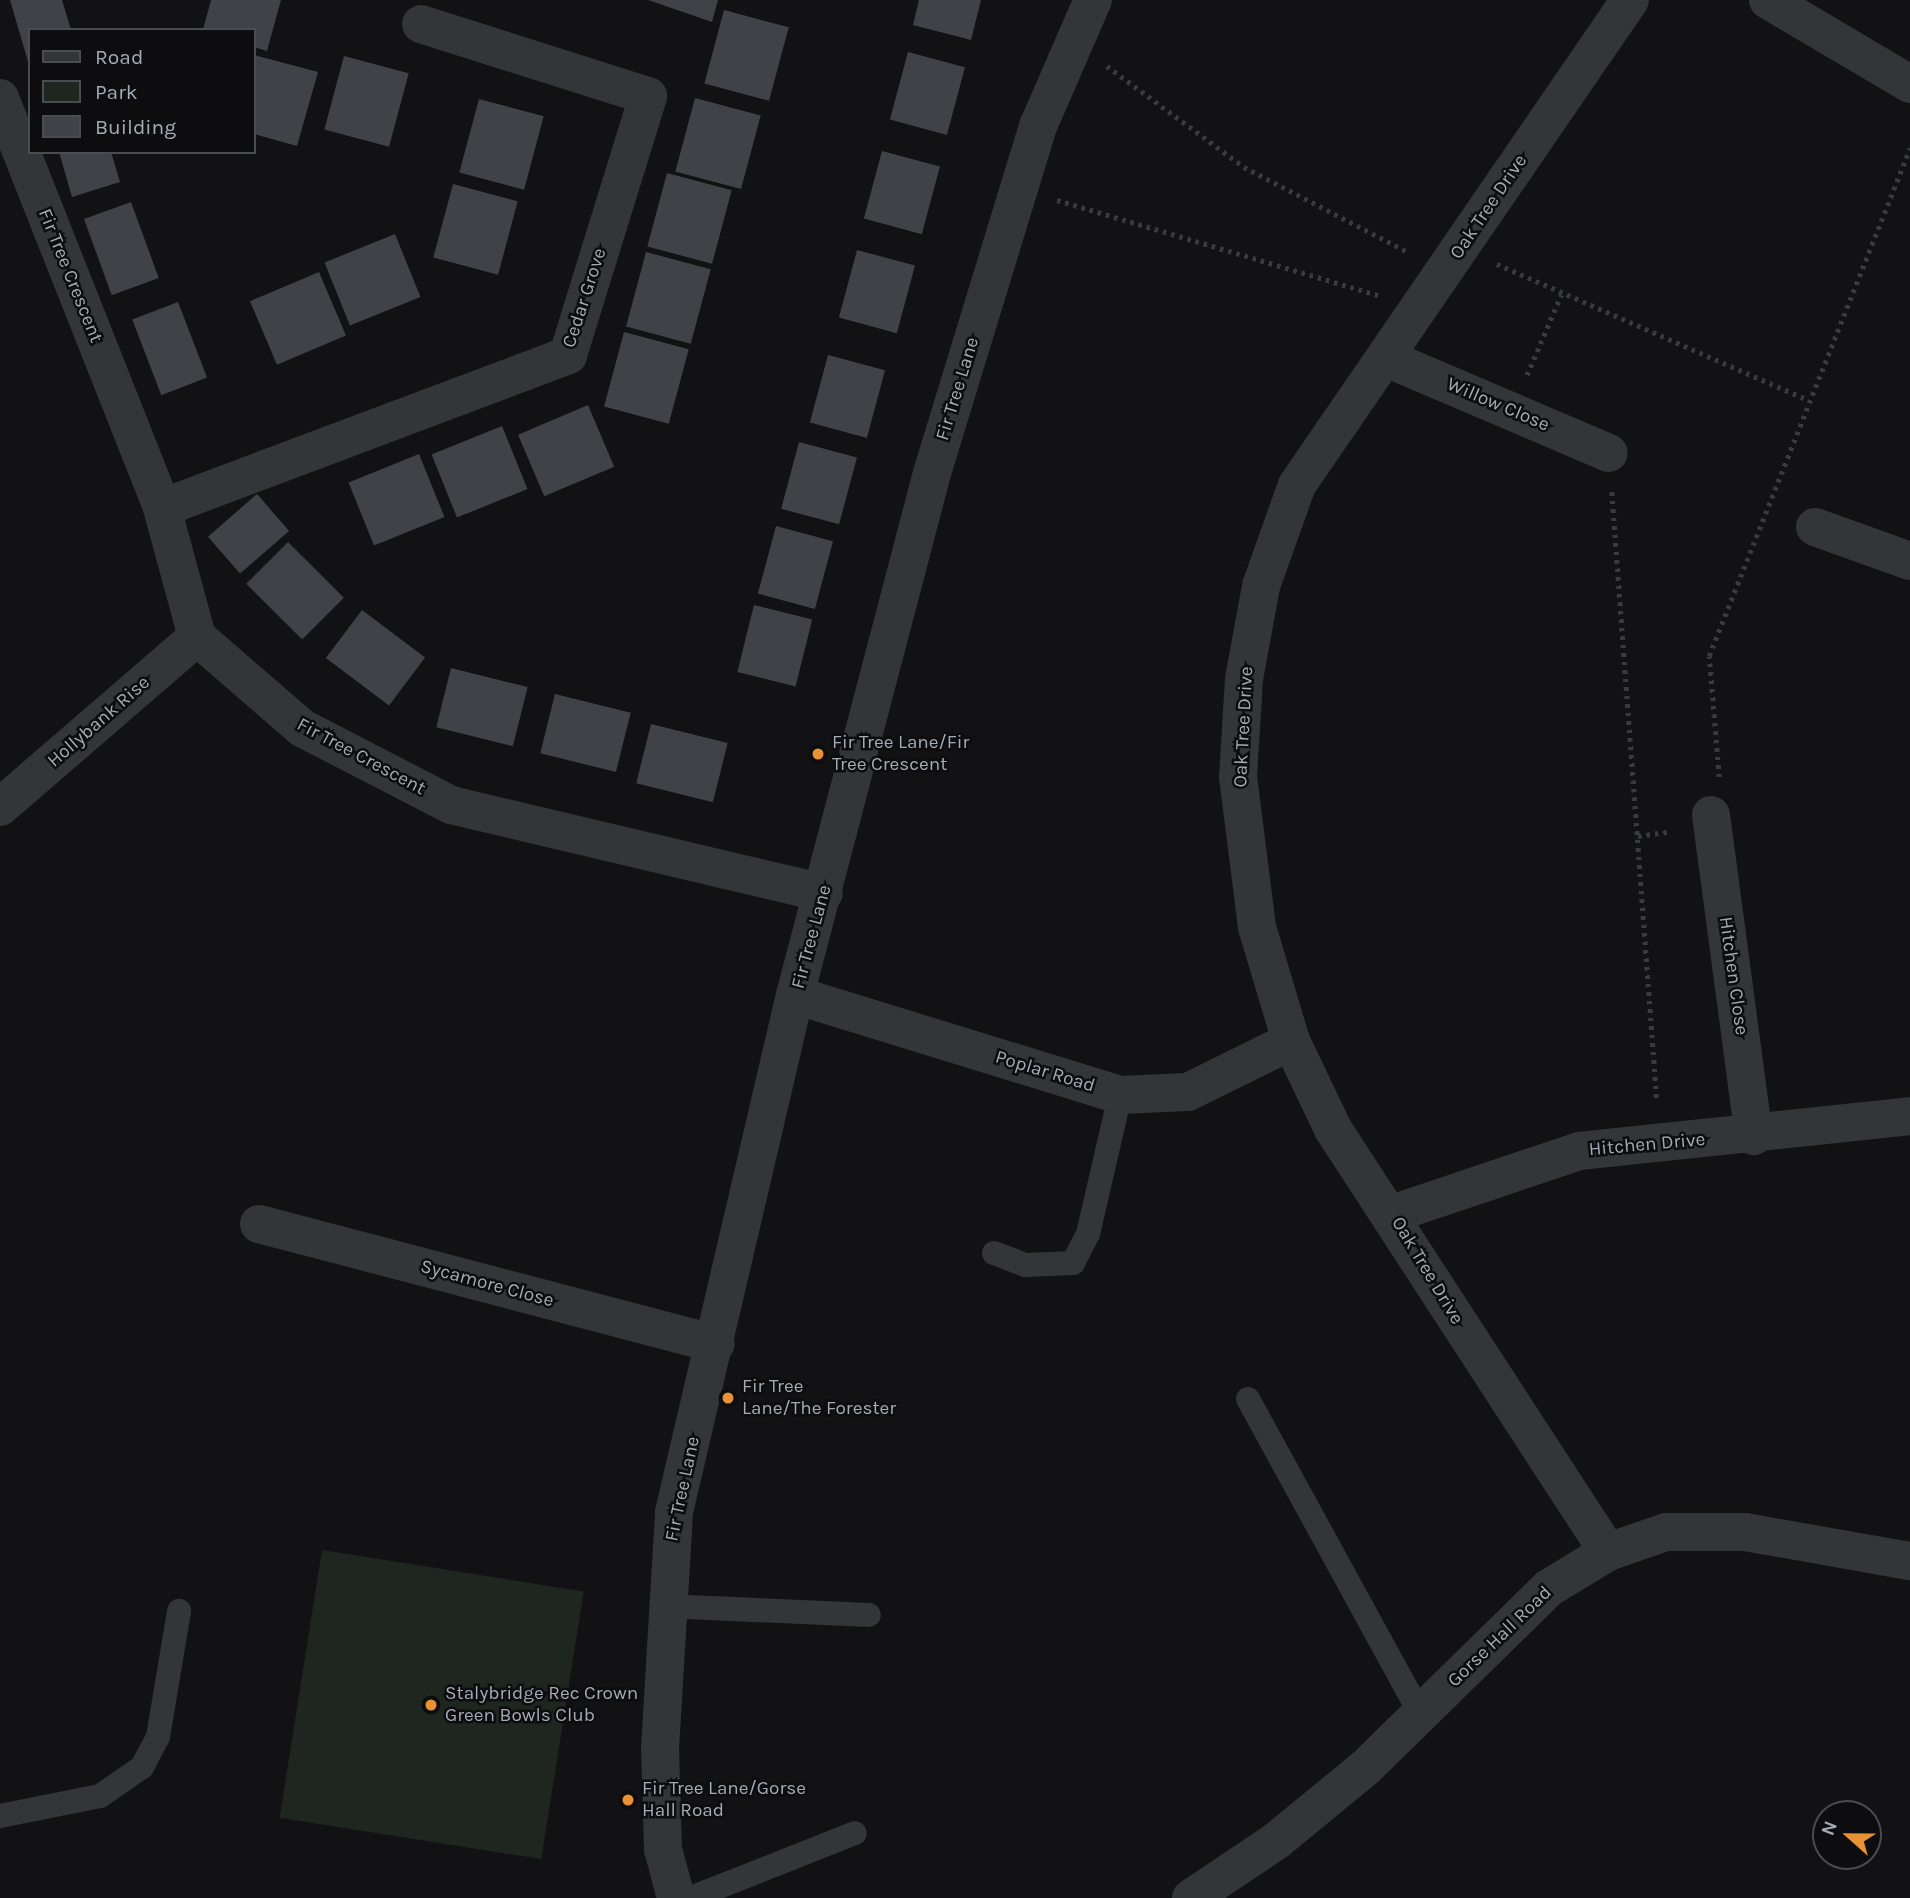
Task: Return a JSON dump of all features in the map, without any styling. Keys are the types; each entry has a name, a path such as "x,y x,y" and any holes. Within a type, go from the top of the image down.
{"street":[{"name":"Fir Tree Lane","path":"676,1898 663,1849 664,1606 674,1512 716,1344 795,995 824,893 932,473 1020,189 1072,41 1093,0"},
{"name":"Oak Tree Drive","path":"1608,1552 1392,1214 1333,1129 1291,1041 1257,927 1238,777 1244,680 1261,586 1297,485 1630,0"},
{"path":"1769,0 1910,84"},
{"name":"Cedar Grove","path":"162,508 568,355 648,96 421,24"},
{"name":"Fir Tree Crescent","path":"0,98 162,508 197,637 302,728 451,805 824,893"},
{"name":"Willow Close","path":"1386,358 1609,453"},
{"path":"1815,527 1910,561"},
{"name":"Hollybank Rise","path":"0,807 197,637"},
{"name":"Hitchen Close","path":"1711,816 1754,1136"},
{"name":"Poplar Road","path":"795,995 1120,1095 1188,1092 1291,1041"},
{"name":"Hitchen Drive","path":"1392,1214 1579,1151 1754,1136 1910,1116"},
{"name":"Sycamore Close","path":"259,1224 716,1344"},
{"name":"Gorse Hall Road","path":"1191,1898 1276,1841 1420,1713 1549,1588 1608,1552 1666,1532 1745,1532 1910,1561"}],"lane":[{"path":"994,1253 1026,1265 1073,1264 1088,1234 1120,1095"},
{"path":"1248,1399 1420,1713"},
{"path":"664,1606 869,1615"},
{"path":"0,1816 100,1796 142,1767 158,1737 179,1611"},
{"path":"691,1898 855,1833"}],"path":[{"path":"1072,41 1244,167 1453,259 1561,295 1805,399"},
{"path":"1711,816 1720,790 1709,656 1805,399 1910,148"},
{"path":"1020,189 1420,307"},
{"path":"1512,412 1561,295"},
{"path":"1609,453 1661,1144"}],"green space":[{"name":"Stalybridge Rec Crown Green Bowls Club","path":"322,1550 584,1591 541,1859 280,1818"}],"building":[{"path":"10,0 62,0 70,28 28,28 28,62"},
{"path":"211,0 281,0 267,51 256,48 256,28 204,28"},
{"path":"648,0 718,0 712,22"},
{"path":"919,0 981,0 971,40 913,25"},
{"path":"724,10 789,27 769,101 704,83"},
{"path":"908,52 965,67 947,135 890,120"},
{"path":"256,56 318,72 297,146 256,135"},
{"path":"344,56 409,73 389,147 324,129"},
{"path":"695,98 761,116 741,189 675,171"},
{"path":"479,99 544,116 524,190 459,172"},
{"path":"882,151 940,167 922,234 864,219"},
{"path":"60,154 112,154 120,182 72,197"},
{"path":"667,173 732,190 712,264 647,246"},
{"path":"453,184 518,201 498,275 433,257"},
{"path":"131,202 159,278 112,295 84,219"},
{"path":"395,234 420,297 350,326 325,262"},
{"path":"857,250 915,266 897,333 839,318"},
{"path":"646,252 711,269 691,344 626,326"},
{"path":"319,272 346,336 277,365 250,301"},
{"path":"178,302 207,378 161,395 132,320"},
{"path":"624,332 689,349 669,424 604,406"},
{"path":"828,355 885,370 867,438 810,423"},
{"path":"588,405 614,467 544,496 518,435"},
{"path":"502,426 527,489 457,518 432,454"},
{"path":"799,442 857,458 839,524 781,509"},
{"path":"419,454 444,517 374,546 349,482"},
{"path":"257,494 289,531 240,574 208,537"},
{"path":"776,526 833,541 815,609 758,594"},
{"path":"288,542 344,598 302,640 246,584"},
{"path":"754,605 812,620 796,686 737,672"},
{"path":"362,610 425,658 389,705 326,658"},
{"path":"451,668 528,687 513,746 436,727"},
{"path":"555,694 631,713 616,772 540,753"},
{"path":"651,724 728,743 713,802 636,783"}],"place":[{"name":"Fir Tree Lane/Fir Tree Crescent","path":"818,754"},
{"name":"Fir Tree Lane/The Forester","path":"728,1398"},
{"name":"Stalybridge Rec Crown Green Bowls Club","path":"431,1705"},
{"name":"Fir Tree Lane/Gorse Hall Road","path":"628,1800"}]}
